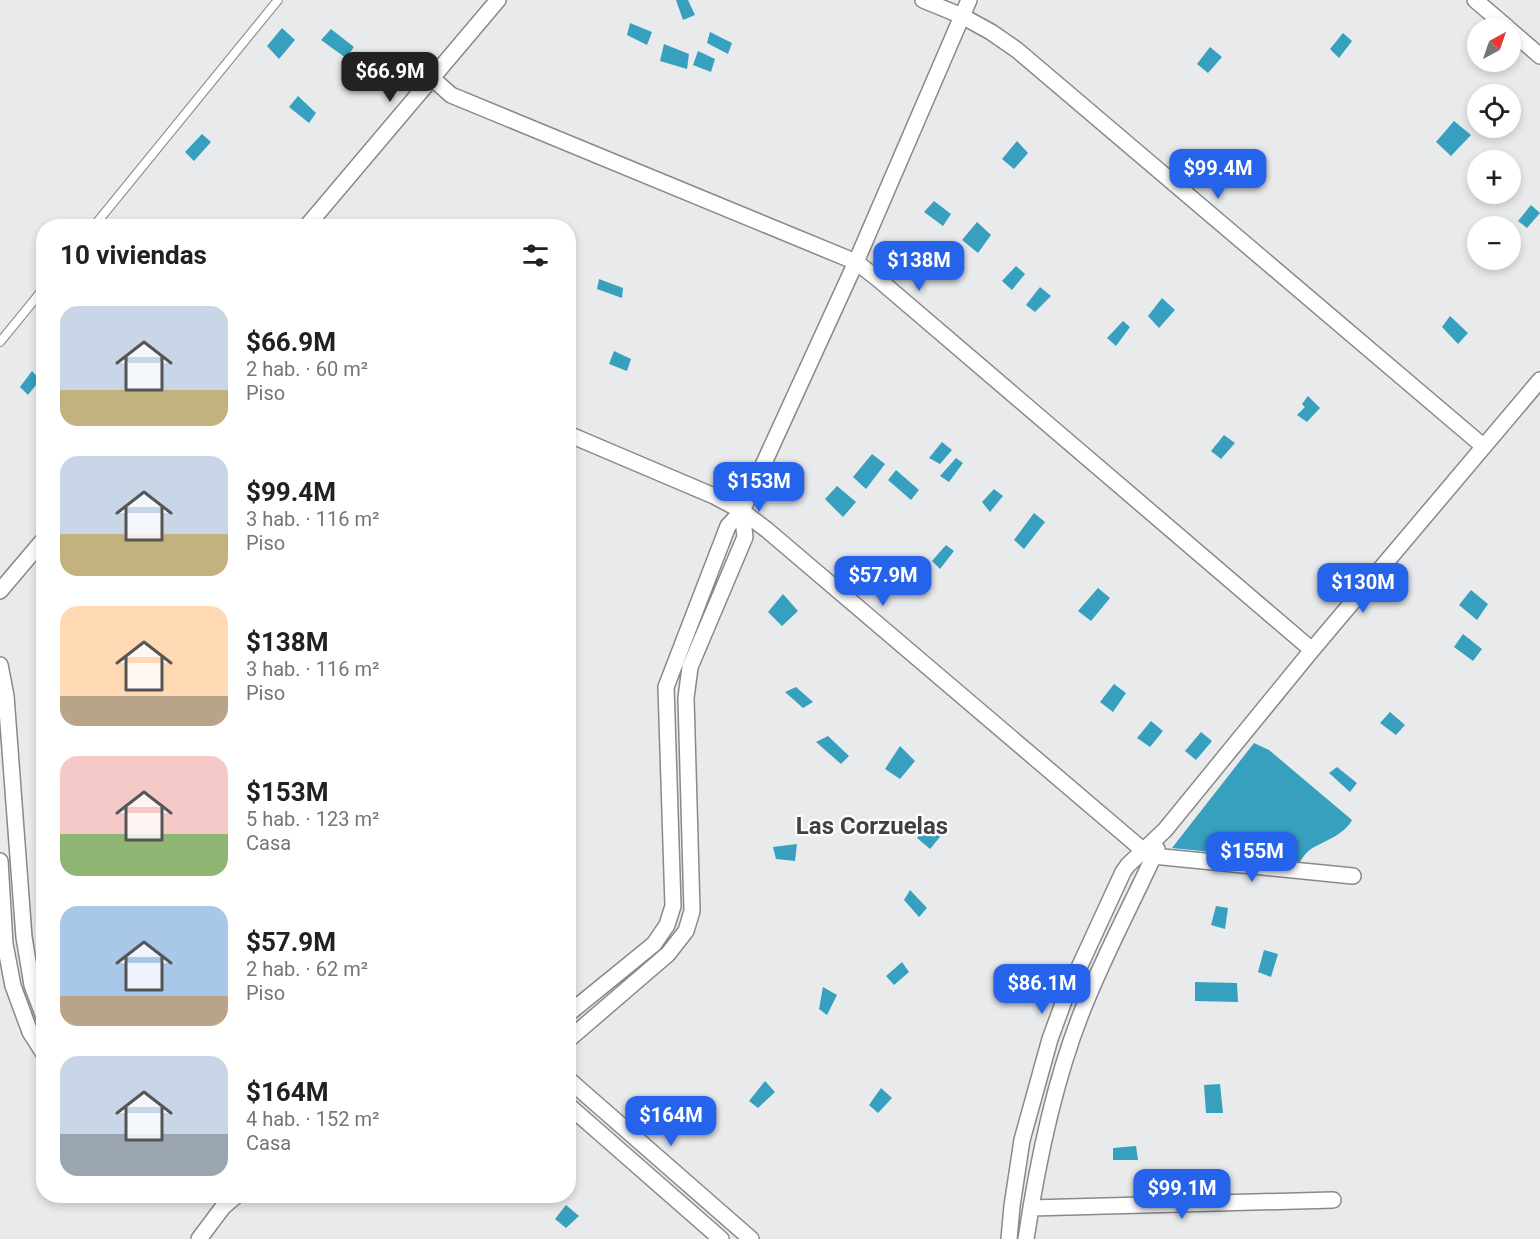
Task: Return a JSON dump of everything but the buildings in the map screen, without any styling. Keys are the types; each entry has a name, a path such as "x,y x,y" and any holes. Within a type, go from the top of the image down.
{"street":[{"path":"313,219 498,0"},
{"path":"923,0 962,16 1017,50 1483,446"},
{"path":"576,1007 654,944 667,925 673,906 666,687 728,526 742,511 856,262 969,0"},
{"path":"1475,0 1496,18"},
{"path":"1521,39 1540,56"},
{"path":"432,78 451,95 856,262 887,286 1312,650"},
{"path":"1026,1239 1048,1125 1063,1066 1102,960 1149,854 1165,830 1312,650 1540,380"},
{"path":"576,437 714,496 742,511 1149,854"},
{"path":"576,1033 668,954 686,931 692,911 686,698 690,667 745,537 742,511"},
{"path":"0,591 36,548"},
{"path":"0,665 6,696 24,937 36,996"},
{"path":"1009,1239 1022,1140 1050,1039 1065,998 1128,865 1149,854 1353,876"},
{"path":"0,861 5,944 13,986 30,1032 36,1041"},
{"path":"576,1086 751,1239"},
{"path":"576,1112 721,1239"},
{"path":"1031,1208 1333,1200"},
{"path":"199,1239 221,1203"}],"lane":[{"path":"100,219 278,0"},
{"path":"0,342 36,298"}],"water":[{"path":"676,0 688,0 695,15 683,20"},
{"path":"630,23 652,32 647,45 627,35"},
{"path":"282,28 295,40 279,59 267,46"},
{"path":"331,29 354,47 346,58 321,40"},
{"path":"710,32 732,43 728,54 707,43"},
{"path":"1343,33 1352,41 1339,58 1330,49"},
{"path":"664,44 689,54 687,69 660,61"},
{"path":"1210,47 1222,57 1208,73 1197,64"},
{"path":"698,51 715,59 711,72 693,65"},
{"path":"298,96 316,113 309,123 289,107"},
{"path":"1454,121 1467,132 1468,138 1451,156 1436,142"},
{"path":"202,134 211,142 194,161 185,152"},
{"path":"1017,141 1028,153 1014,169 1002,159"},
{"path":"934,201 951,214 943,226 924,212"},
{"path":"1531,205 1540,213 1527,228 1521,223 1521,217"},
{"path":"977,222 991,235 978,253 962,240"},
{"path":"1016,266 1025,274 1012,290 1002,281"},
{"path":"599,279 623,288 622,298 597,289"},
{"path":"1040,287 1051,296 1035,312 1026,305"},
{"path":"1162,298 1175,310 1159,328 1148,316"},
{"path":"1450,316 1468,333 1458,344 1442,327"},
{"path":"1123,321 1130,327 1116,346 1107,338"},
{"path":"614,351 631,359 627,371 609,364"},
{"path":"32,371 36,376 36,385 28,395 20,387"},
{"path":"1308,396 1320,408 1307,422 1297,415 1305,407 1302,404"},
{"path":"1224,435 1235,443 1221,459 1211,451"},
{"path":"942,442 952,450 940,464 929,458"},
{"path":"872,454 885,464 866,489 853,477"},
{"path":"956,458 963,463 949,482 940,476"},
{"path":"896,470 919,490 911,500 888,480"},
{"path":"837,486 856,502 843,517 825,499"},
{"path":"994,489 1003,496 990,512 982,502"},
{"path":"1034,513 1045,522 1024,549 1014,540"},
{"path":"946,545 954,551 940,569 932,561"},
{"path":"1098,588 1110,598 1091,621 1078,611"},
{"path":"1471,590 1488,604 1477,620 1459,605"},
{"path":"783,594 798,611 782,626 768,612"},
{"path":"1463,634 1482,649 1473,661 1454,647"},
{"path":"1114,684 1126,693 1113,712 1100,702"},
{"path":"796,687 813,702 803,708 785,692"},
{"path":"1390,712 1405,725 1396,735 1380,723"},
{"path":"1151,721 1163,731 1150,747 1137,738"},
{"path":"1201,732 1212,741 1196,760 1185,751"},
{"path":"828,736 849,756 841,764 816,742"},
{"path":"1254,743 1269,750 1352,820 1339,834 1309,850 1298,864 1172,848"},
{"path":"900,746 915,761 900,779 885,769"},
{"path":"1337,767 1357,783 1350,792 1329,773"},
{"path":"933,820 944,832 930,849 917,838"},
{"path":"797,844 795,861 776,859 773,847"},
{"path":"910,890 927,908 919,917 904,900"},
{"path":"1216,906 1228,908 1225,929 1211,925"},
{"path":"1264,950 1278,954 1271,977 1258,972"},
{"path":"902,962 909,972 894,985 886,976"},
{"path":"1195,982 1237,983 1238,1002 1195,1001"},
{"path":"823,987 837,995 827,1015 819,1009"},
{"path":"765,1081 775,1092 758,1108 749,1101"},
{"path":"1220,1084 1223,1113 1206,1113 1204,1085"},
{"path":"881,1088 892,1098 878,1113 869,1105"},
{"path":"1136,1146 1138,1160 1113,1160 1113,1148"},
{"path":"566,1205 579,1216 566,1228 555,1219"}],"district":[{"name":"Las Corzuelas","path":"872,826"}]}
